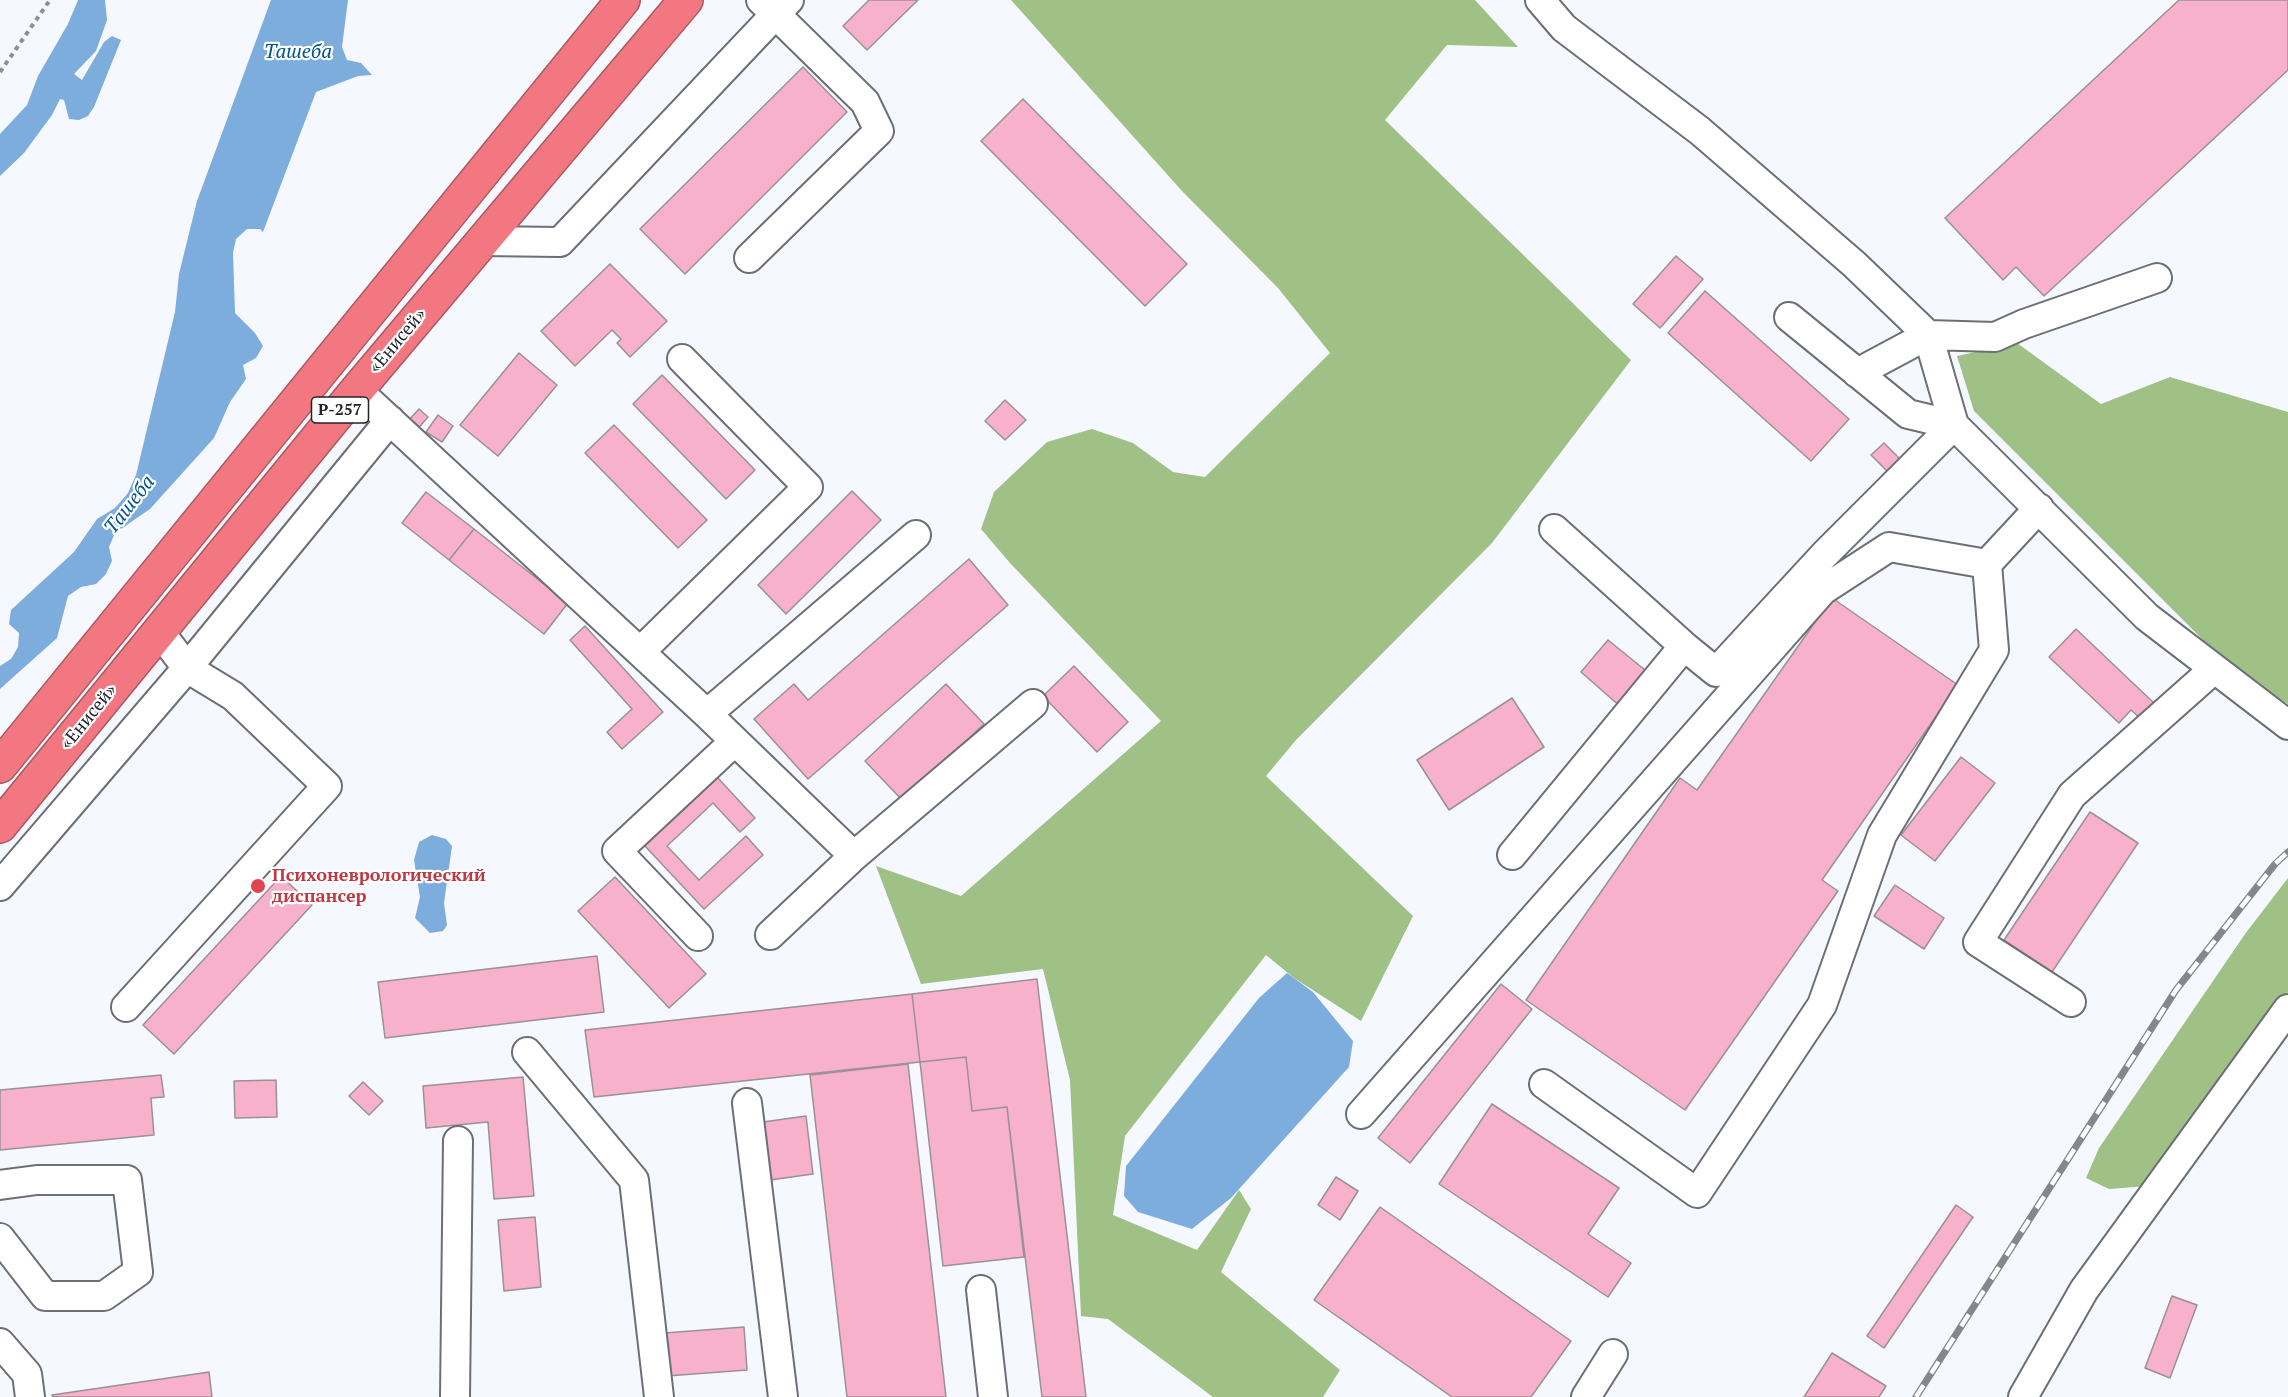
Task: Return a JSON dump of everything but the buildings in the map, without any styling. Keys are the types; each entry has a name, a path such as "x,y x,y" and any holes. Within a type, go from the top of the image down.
{"highway":[{"name":"Р-257","path":"0,766 623,0"},
{"name":"«Енисей»","path":"0,826 357,390 686,0"}],"lane":[{"path":"1540,0 1564,28 1700,130 1854,264 1928,335 1954,425 2147,617 2288,725"},
{"path":"482,241 560,242 775,5 865,102 879,131 749,258"},
{"path":"1857,373 1928,335 1995,337 2024,324 2157,278"},
{"path":"1789,317 1908,414 1954,425"},
{"path":"640,652 808,487 682,359"},
{"path":"357,390 707,714 854,856"},
{"path":"0,886 187,668 390,420"},
{"path":"1554,529 1716,672 1825,554 1954,425"},
{"path":"1544,1084 1697,1193 1822,1005 1882,835 1994,650 1987,564 2039,508"},
{"path":"707,714 916,535"},
{"path":"1361,1114 1823,590 1889,548 1987,564"},
{"path":"126,1007 327,786 233,696 187,668 159,631"},
{"path":"1512,855 1684,646"},
{"path":"2071,1002 1978,942 2072,795 2214,669"},
{"path":"770,935 854,856 1033,704"},
{"path":"698,936 616,851 735,741"},
{"path":"2023,1397 2084,1290 2288,1009"},
{"path":"527,1052 633,1179 659,1397"},
{"path":"747,1103 783,1397"},
{"path":"455,1397 458,1141"},
{"path":"0,1185 37,1180 127,1180 138,1272 104,1296 45,1296 0,1238"},
{"path":"981,1290 993,1397"},
{"path":"0,1343 27,1374 30,1397"},
{"path":"1586,1397 1613,1354"}],"path":[{"path":"0,72 51,0"}],"green space":[{"path":"1011,0 1475,0 1518,47 1447,45 1385,120 1631,360 1492,543 1296,740 1266,776 1413,916 1361,1021 1294,978 1266,955 1125,1136 1113,1215 1197,1250 1239,1190 1251,1209 1221,1272 1340,1370 1323,1397 1213,1397 1108,1319 1081,1316 1070,1080 1043,969 921,984 876,866 961,896 1161,721 1010,563 981,529 994,492 1047,442 1092,429 1133,443 1173,472 1205,477 1330,353 1278,288 1182,191"},
{"path":"2017,343 2101,404 2170,377 2288,412 2288,704 2236,673 1974,411 1957,356"},
{"path":"2288,878 2288,992 2148,1186 2109,1189 2086,1178 2099,1148 2245,934"}],"water":[{"path":"78,0 105,0 107,20 96,51 74,74 82,80 104,42 112,36 121,40 94,107 88,116 79,120 69,119 64,100 60,99 52,115 24,153 0,176 0,134 27,105 38,76 68,24"},
{"name":"Ташеба","path":"271,0 348,0 342,47 347,60 361,63 372,75 358,76 316,92 263,232 260,229 247,229 236,239 233,253 235,313 255,333 263,346 256,358 243,365 246,379 230,402 214,438 150,509 115,533 109,547 112,561 106,574 96,584 81,587 68,596 57,638 0,689 0,666 11,659 18,647 19,633 9,624 11,610 74,552 97,519 115,508 128,493 136,475 175,312 179,274 197,201"},
{"path":"432,835 446,839 452,846 444,903 447,925 443,931 430,933 415,918 420,897 414,860 419,842"},
{"path":"1287,973 1313,992 1353,1041 1349,1067 1231,1198 1192,1229 1138,1212 1124,1196 1126,1166 1259,998"}],"railway":[{"path":"1916,1397 2176,990 2275,864 2288,852"}],"place":[{"name":"Психоневрологический диспансер","path":"258,886"}]}
